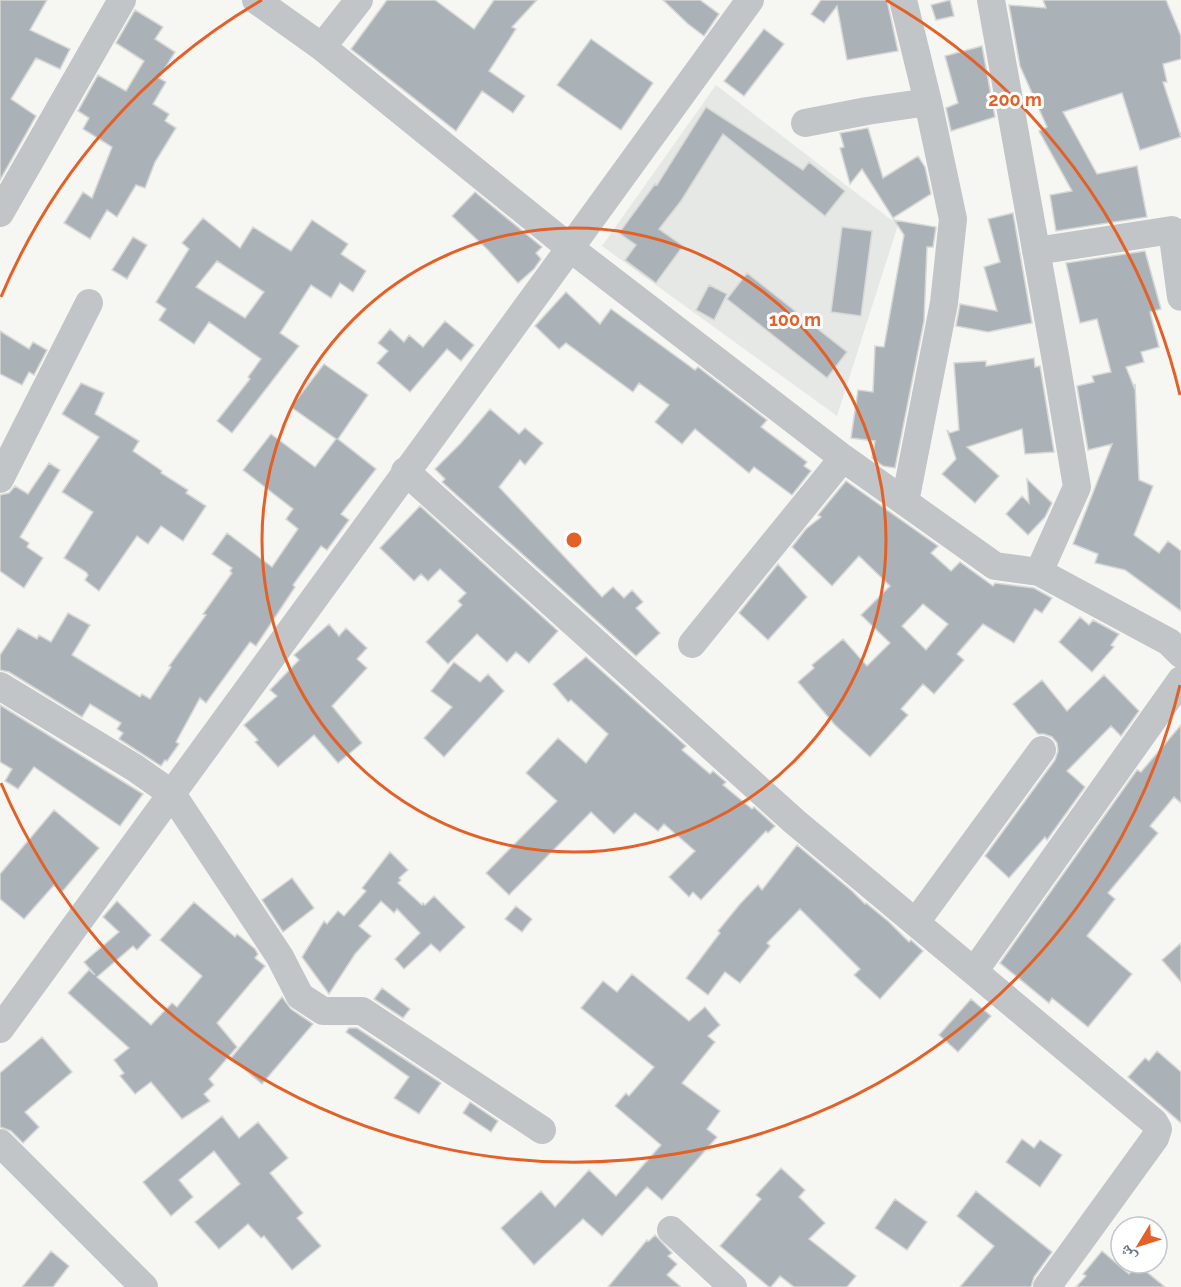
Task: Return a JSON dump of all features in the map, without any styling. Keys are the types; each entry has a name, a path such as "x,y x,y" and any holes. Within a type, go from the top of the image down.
{"street":[{"path":"0,213 122,0"},
{"path":"256,0 322,47 570,248 843,458 995,566 1039,572 1169,642 1181,654"},
{"path":"322,47 359,0"},
{"path":"0,1029 750,0"},
{"path":"903,0 953,219 944,303 905,502"},
{"path":"991,0 1077,487 1039,572"},
{"path":"805,123 928,102"},
{"path":"1036,252 1172,230 1181,297"},
{"path":"0,479 89,303"},
{"path":"692,644 843,458"},
{"path":"405,471 795,822 975,970 1154,1122 1158,1129 1155,1138 1047,1287"},
{"path":"975,970 1181,680"},
{"path":"0,686 135,768 172,794 279,957 300,996 323,1011 362,1011 542,1130"},
{"path":"916,922 1042,750"},
{"path":"0,1143 144,1287"},
{"path":"671,1230 733,1287"}],"shaded area":[{"path":"716,85 898,225 837,416 602,246"}],"building":[{"path":"0,0 47,0 30,30 70,49 60,69 36,58 11,99 36,116 0,180"},
{"path":"387,0 435,0 474,29 494,0 537,0 512,27 516,29 489,71 525,96 513,113 482,91 456,131 351,49"},
{"path":"663,0 700,0 719,14 704,36"},
{"path":"821,0 887,0 898,51 847,60 837,6 824,23 811,14"},
{"path":"950,0 954,16 936,20 931,5"},
{"path":"1043,0 1166,0 1181,36 1181,59 1163,64 1167,82 1163,82 1181,137 1140,150 1122,93 1063,112 1097,174 1137,166 1147,217 1056,231 1050,195 1072,191 1039,131 1047,127 1020,66 1009,5 1046,8"},
{"path":"135,10 163,27 155,39 175,52 159,78 166,82 153,104 169,114 165,121 176,128 155,162 145,188 136,185 117,217 107,210 90,239 64,223 83,192 92,198 112,147 83,129 89,118 78,111 98,75 126,91 144,61 116,43"},
{"path":"764,29 784,44 744,96 724,81"},
{"path":"591,39 653,83 621,130 557,85"},
{"path":"982,46 995,117 951,131 946,108 958,103 945,56"},
{"path":"706,107 803,170 809,162 845,191 825,216 723,134 681,201 659,229 683,246 656,283 625,260 636,245 619,233 655,184 657,185"},
{"path":"868,128 883,178 918,156 925,167 931,194 893,218 862,169 850,184 840,148 844,147 840,133"},
{"path":"475,192 542,247 536,253 541,259 534,269 518,283 452,216"},
{"path":"1013,213 1032,323 988,332 956,326 960,304 997,311 984,267 1000,262 988,219"},
{"path":"203,218 240,248 253,227 291,251 312,220 348,244 341,254 366,271 353,292 340,283 331,298 311,285 280,333 299,346 232,433 217,421 250,379 248,377 261,359 209,322 194,344 159,320 166,309 156,302 189,249 182,243","holes":["217,261 264,292 245,318 196,287"]},
{"path":"894,220 936,227 933,247 927,247 924,321 895,468 883,466 872,458 875,441 851,438 858,390 873,392 875,346 884,347 904,235"},
{"path":"842,227 872,231 861,316 831,312"},
{"path":"133,237 147,245 127,279 112,270"},
{"path":"1145,251 1161,309 1150,312 1159,347 1141,352 1144,362 1126,367 1134,387 1135,384 1139,480 1153,486 1134,535 1159,553 1168,541 1181,551 1181,611 1125,570 1095,563 1098,554 1073,544 1112,444 1088,450 1077,386 1094,382 1092,376 1111,372 1097,319 1080,323 1066,263"},
{"path":"747,273 847,352 827,378 727,299"},
{"path":"709,285 727,294 714,320 696,310"},
{"path":"566,292 600,324 611,309 695,370 698,367 767,420 761,427 807,462 804,466 811,471 792,495 754,467 749,473 695,429 682,444 655,422 669,405 639,383 633,392 566,343 559,349 535,326"},
{"path":"445,321 474,345 461,361 447,349 410,392 377,363 388,351 378,343 390,329 404,342 409,335 423,347"},
{"path":"0,331 29,349 33,342 47,350 34,375 29,372 22,385 0,374"},
{"path":"1034,358 1035,367 1040,366 1054,452 1025,454 1022,429 967,447 999,476 975,503 942,474 956,459 947,430 950,433 959,430 954,363 986,361 986,366"},
{"path":"324,364 368,395 338,439 376,469 341,514 349,520 327,550 321,546 293,585 295,587 256,646 250,642 206,703 200,698 176,742 179,744 167,761 165,760 161,766 119,739 123,733 117,729 121,723 90,704 82,717 9,672 0,670 0,655 18,628 37,639 39,635 51,642 68,613 90,625 72,655 140,697 142,694 150,699 171,667 169,666 206,615 203,614 232,573 230,571 232,568 212,554 227,533 272,567 298,529 286,519 293,509 243,470 271,434 315,467 336,439 291,407"},
{"path":"81,383 104,393 95,414 139,441 133,451 188,490 186,493 206,506 183,541 161,526 148,544 137,536 99,591 85,580 88,575 86,572 64,558 93,512 62,492 99,437 62,414"},
{"path":"490,409 519,434 525,428 543,443 525,465 520,460 499,487 602,597 613,587 624,598 632,590 643,602 636,608 660,633 636,656 442,482 445,479 435,469"},
{"path":"49,463 60,470 20,537 29,543 27,547 43,558 24,588 0,571 0,495 9,493 15,486 28,494"},
{"path":"1027,479 1052,503 1045,517 1028,535 1006,514 1022,496 1029,503"},
{"path":"846,481 938,546 931,553 951,571 960,562 993,586 995,583 1034,588 1052,598 1042,613 1035,609 1014,643 983,624 957,654 964,660 934,694 923,684 901,709 908,715 870,757 835,725 798,682 814,668 812,665 843,639 867,666 890,643 861,615 890,586 859,556 832,586 792,547 806,529 821,517 818,515","holes":["923,604 948,624 926,650 902,626"]},
{"path":"420,506 558,631 529,663 516,652 507,662 477,634 448,664 426,642 462,605 458,601 466,593 440,569 428,581 421,574 414,581 380,548"},
{"path":"778,564 807,597 768,640 739,613"},
{"path":"1080,617 1089,625 1093,620 1119,634 1111,645 1114,647 1092,672 1059,642"},
{"path":"329,624 339,636 346,628 367,648 357,659 367,668 332,706 362,743 338,763 314,735 278,767 255,742 258,740 244,725 277,696 270,690 299,660 294,655"},
{"path":"586,657 686,746 682,750 710,774 713,771 726,782 723,785 752,809 754,807 775,826 768,833 766,831 701,900 693,892 689,897 669,877 695,851 664,824 658,831 635,813 614,834 591,812 509,895 486,873 557,801 526,773 558,738 586,763 608,734 571,700 568,702 553,684"},
{"path":"454,662 480,682 488,674 504,691 444,757 424,738 452,707 431,691"},
{"path":"1104,675 1139,711 1121,736 1111,726 1067,771 1085,787 1047,840 1045,837 1009,878 985,856 1055,760 1058,751 1057,743 1052,737 1038,734 1013,704 1042,680 1067,711"},
{"path":"0,705 143,794 120,826 34,767 18,789 5,781 12,769 0,762"},
{"path":"1181,725 1181,803 1174,797 1150,826 1158,833 1108,893 1115,899 1087,936 1132,974 1088,1027 1052,998 1049,1003 1000,963 1137,770 1141,772"},
{"path":"54,810 99,848 62,892 54,885 24,919 0,899 0,874"},
{"path":"797,845 889,922 909,942 911,940 923,951 880,999 854,975 860,969 800,909 767,943 770,946 740,983 725,972 708,995 686,978 720,933 718,931 740,904 758,885 762,890"},
{"path":"390,852 408,870 399,878 401,880 398,883 422,905 434,896 465,927 440,952 431,944 404,969 395,959 420,933 397,909 394,913 381,901 359,926 371,936 355,954 329,994 302,957 324,921 327,924 338,911 344,916 366,891 362,888"},
{"path":"292,878 314,908 283,932 262,900"},
{"path":"117,901 151,935 137,950 133,946 97,977 151,1025 172,1003 177,1007 202,976 160,940 194,902 235,937 237,934 255,949 258,954 255,958 265,966 217,1023 237,1047 209,1079 214,1085 204,1094 210,1101 182,1119 151,1082 135,1094 120,1076 124,1073 114,1060 129,1048 68,993 89,970 95,975 84,962 119,932 103,917"},
{"path":"516,906 532,919 522,932 505,919"},
{"path":"1181,943 1181,982 1162,960"},
{"path":"632,974 689,1021 705,1007 720,1025 708,1036 715,1042 682,1083 720,1111 707,1129 717,1137 662,1200 647,1187 602,1236 583,1219 534,1265 501,1228 541,1191 555,1207 589,1170 616,1196 661,1145 615,1106 626,1093 629,1096 654,1067 581,1008 603,981 617,992"},
{"path":"382,988 410,1009 403,1018 374,999"},
{"path":"282,997 291,1009 313,1024 262,1084 231,1058"},
{"path":"971,999 991,1016 958,1052 939,1035"},
{"path":"349,1028 357,1028 441,1083 419,1114 394,1098 409,1077 346,1032"},
{"path":"42,1037 72,1072 25,1112 39,1127 23,1143 11,1131 0,1127 0,1073"},
{"path":"1157,1051 1181,1072 1181,1123 1128,1077 1145,1058 1149,1061"},
{"path":"470,1102 498,1121 491,1132 463,1113"},
{"path":"222,1116 239,1138 258,1122 288,1158 270,1173 303,1213 297,1218 321,1246 292,1270 264,1236 261,1238 248,1224 219,1249 195,1222 240,1184 214,1151 179,1180 193,1197 171,1216 143,1182"},
{"path":"1022,1139 1034,1148 1040,1140 1062,1155 1040,1187 1006,1162"},
{"path":"781,1168 805,1190 799,1197 825,1223 809,1239 856,1276 847,1287 794,1287 780,1276 769,1287 720,1246 761,1199 756,1195"},
{"path":"976,1191 1052,1252 1034,1277 1031,1287 960,1287 994,1246 957,1216"},
{"path":"895,1199 927,1222 907,1250 875,1228"},
{"path":"655,1235 672,1253 668,1256 677,1264 667,1275 681,1287 608,1287 647,1240 649,1241"},
{"path":"51,1251 69,1266 53,1287 22,1287"},
{"path":"1102,1251 1109,1257 1109,1275 1150,1275 1165,1287 1076,1287 1086,1276 1083,1274"}]}
